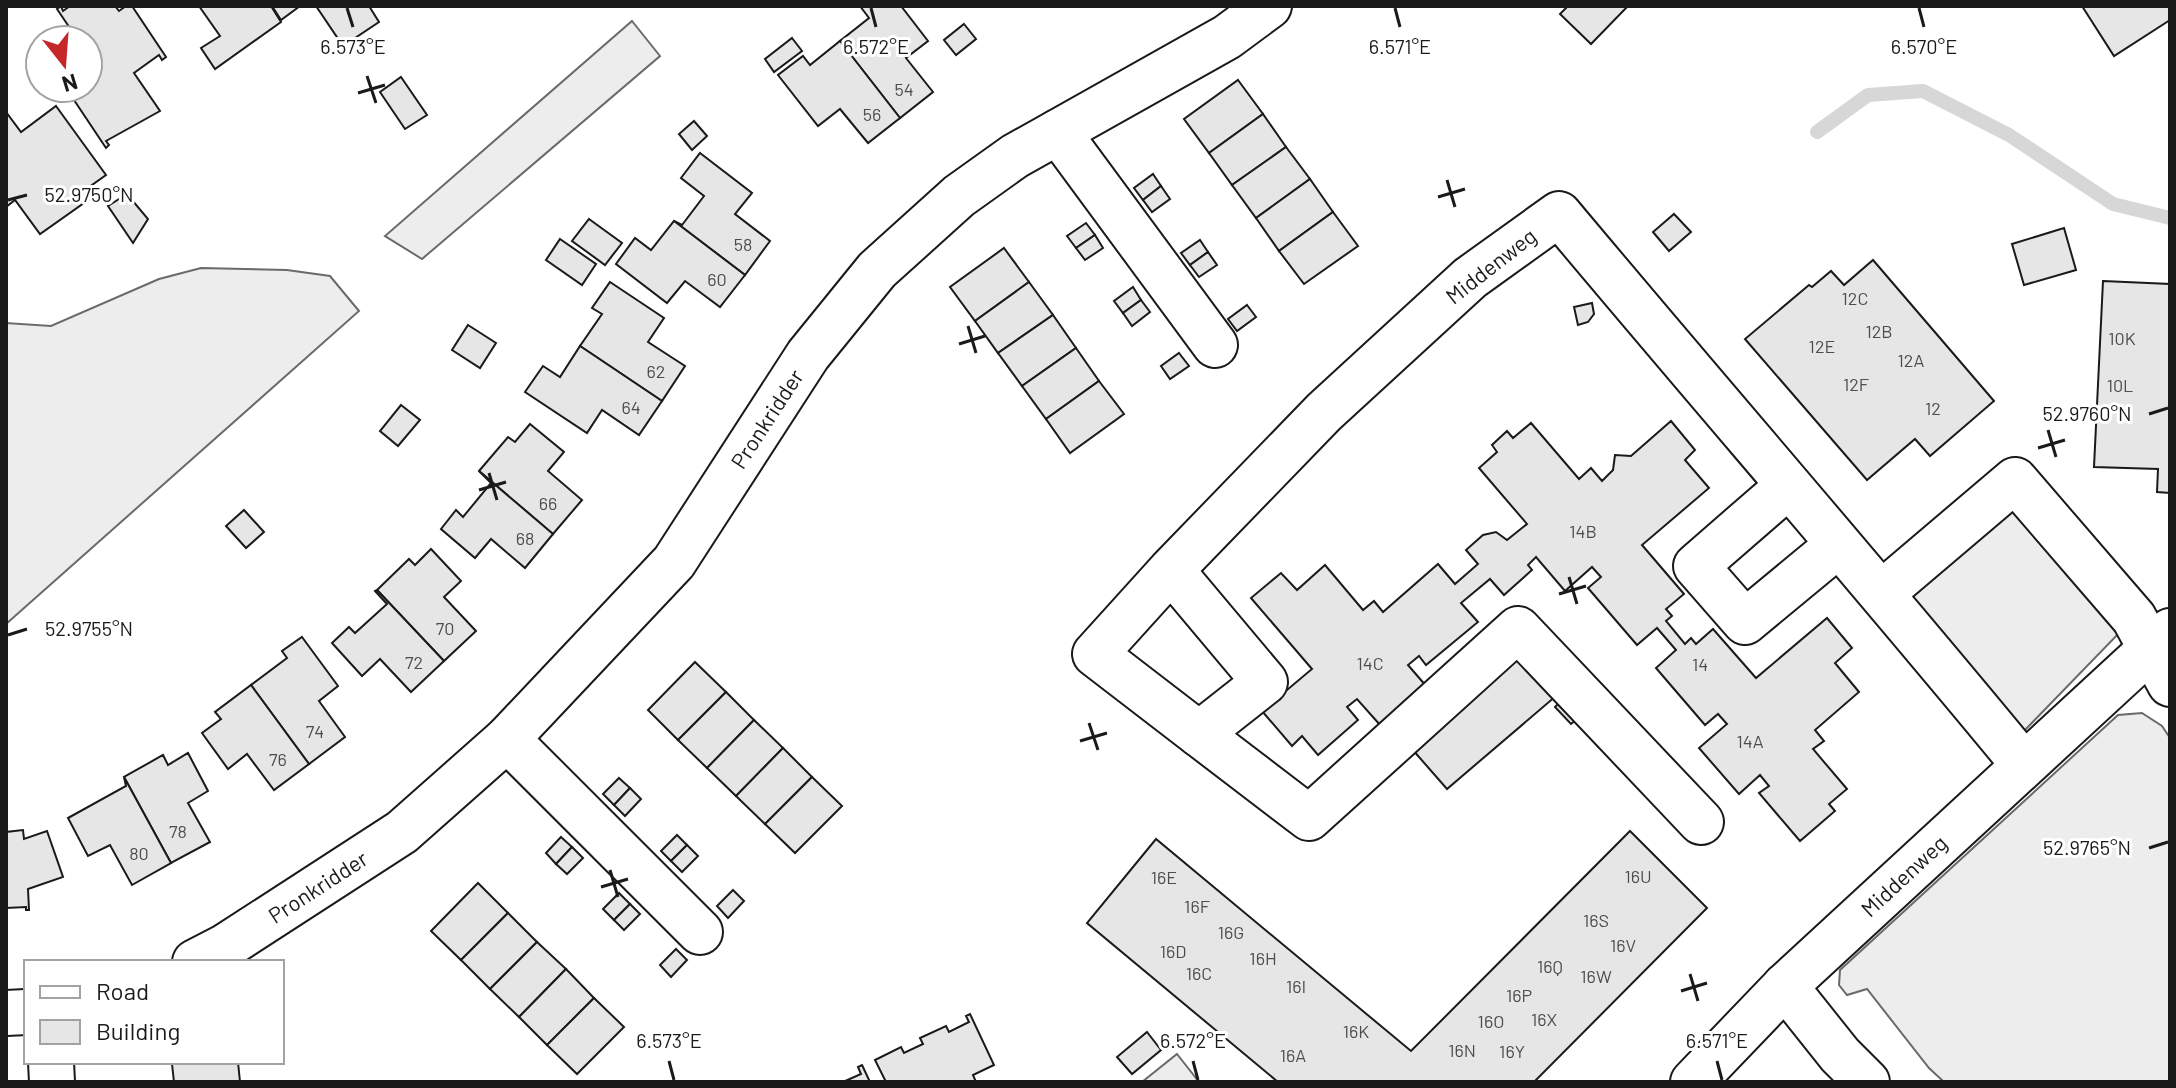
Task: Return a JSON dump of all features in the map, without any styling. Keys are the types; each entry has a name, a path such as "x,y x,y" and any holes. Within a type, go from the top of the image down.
{"street":[{"name":"Pronkridder","path":"199,960 226,946 402,832 507,739 674,562 808,355 877,270 959,196 1015,156 1227,37 1250,12"},
{"path":"1058,132 1215,345"},
{"name":"Middenweg","path":"1199,734 1095,654 1171,570 1324,412 1459,288 1559,214 1882,593 2024,765"},
{"path":"1882,593 2015,480 2163,655"},
{"path":"1788,486 1696,566 1745,622 1838,545"},
{"path":"1171,570 1265,682 1199,734 1309,818 1518,629 1701,822"},
{"name":"Middenweg","path":"1693,1082 1785,986 2024,765 2163,655"},
{"path":"507,739 700,932"},
{"path":"1785,986 1840,1055 1867,1082"}],"shaded area":[{"path":"632,21 660,56 422,259 385,236"},
{"path":"201,268 287,270 330,276 359,311 6,624 6,323 51,326 159,279"},
{"path":"2017,495 2123,629 2024,731 1906,594"},
{"path":"2142,713 2162,726 2170,738 2170,1082 1944,1082 1929,1068 1867,989 1847,995 1839,985 1840,970 2118,715"},
{"path":"1177,1054 1199,1082 1142,1082"}],"building":[{"path":"61,6 63,11 70,6 115,6 119,11 132,6 166,57 162,60 159,55 134,73 160,111 106,141 109,145 106,148 77,104 104,104 104,24 67,24 57,9"},
{"path":"199,6 271,6 281,22 215,69 201,48 220,36"},
{"path":"272,6 300,6 281,20"},
{"path":"316,6 369,6 379,22 343,46"},
{"path":"860,6 901,6 928,41 906,58 933,92 900,118 840,41 869,18"},
{"path":"1568,6 1628,6 1591,44 1560,14"},
{"path":"2082,6 2170,6 2170,20 2114,56"},
{"path":"964,24 976,39 956,55 944,40"},
{"path":"792,38 802,51 774,72 765,59"},
{"path":"840,41 900,118 868,143 840,109 818,126 778,75 803,56 810,65"},
{"path":"401,77 427,115 405,129 380,92"},
{"path":"1238,80 1263,114 1209,153 1184,119"},
{"path":"56,106 106,175 85,190 91,198 40,234 15,200 6,207 6,112 21,132"},
{"path":"1263,114 1286,147 1232,185 1209,153"},
{"path":"694,121 707,136 692,150 679,134"},
{"path":"1286,147 1310,179 1256,218 1232,185"},
{"path":"700,153 752,193 735,214 770,241 745,275 674,221 682,225 704,196 681,178"},
{"path":"1153,174 1161,186 1143,200 1134,188"},
{"path":"1310,179 1333,212 1279,251 1256,218"},
{"path":"1161,186 1170,199 1152,212 1143,200"},
{"path":"127,194 148,219 133,243 108,206"},
{"path":"1333,212 1358,246 1304,284 1279,251"},
{"path":"1674,214 1691,232 1669,251 1653,232"},
{"path":"589,219 622,243 605,265 572,241"},
{"path":"674,221 745,275 720,307 685,281 667,303 616,264 635,238 651,250"},
{"path":"1086,223 1095,235 1076,248 1067,236"},
{"path":"2064,228 2076,270 2024,285 2012,244"},
{"path":"1095,235 1103,248 1085,260 1076,248"},
{"path":"560,239 596,264 582,285 546,260"},
{"path":"1200,240 1208,252 1190,265 1181,253"},
{"path":"1004,248 1029,282 975,321 950,287"},
{"path":"1208,252 1217,265 1199,277 1190,265"},
{"path":"1873,260 1994,401 1930,456 1915,439 1867,480 1745,339 1809,285 1812,287 1831,271 1844,285"},
{"path":"2103,281 2170,284 2170,493 2157,492 2158,469 2094,467"},
{"path":"610,282 664,318 648,342 685,366 662,401 580,346 602,314 592,308"},
{"path":"1029,282 1053,315 998,353 975,321"},
{"path":"1133,287 1141,300 1123,313 1114,301"},
{"path":"1141,300 1150,312 1132,326 1123,313"},
{"path":"1592,303 1594,314 1588,322 1578,325 1574,307"},
{"path":"1247,305 1256,317 1237,331 1228,319"},
{"path":"1053,315 1076,348 1022,386 998,353"},
{"path":"468,325 496,343 480,368 452,350"},
{"path":"580,346 662,401 639,435 602,410 587,433 525,392 543,366 560,377"},
{"path":"1076,348 1099,381 1046,419 1022,386"},
{"path":"1179,353 1189,366 1170,379 1161,366"},
{"path":"1099,381 1124,414 1070,453 1046,419"},
{"path":"401,405 420,420 398,446 380,431"},
{"path":"1671,421 1695,450 1685,460 1709,488 1642,545 1684,594 1666,609 1672,616 1666,621 1685,644 1691,638 1696,644 1713,629 1756,678 1827,618 1852,648 1835,663 1859,692 1815,730 1824,741 1813,749 1847,789 1829,804 1835,811 1800,841 1759,793 1769,786 1760,775 1739,794 1699,748 1727,724 1718,714 1705,725 1656,668 1676,650 1657,628 1637,645 1588,588 1601,577 1592,567 1565,591 1536,557 1528,565 1532,570 1504,595 1490,579 1461,603 1478,622 1426,665 1419,656 1408,665 1427,687 1381,726 1357,699 1347,707 1358,720 1318,755 1302,736 1292,746 1262,711 1312,669 1251,598 1281,573 1297,590 1325,565 1363,610 1374,601 1383,612 1438,564 1455,584 1478,564 1466,550 1483,535 1496,532 1507,540 1527,524 1479,468 1497,452 1492,445 1507,431 1513,438 1531,423 1579,479 1591,468 1602,481 1613,470 1615,455 1631,456"},
{"path":"530,424 564,452 548,471 582,500 553,534 479,471 508,437 515,442"},
{"path":"479,471 553,534 525,568 491,539 475,558 441,529 456,510 463,517 491,483"},
{"path":"244,510 264,532 246,548 226,526"},
{"path":"431,549 461,581 444,597 476,631 444,661 377,590 409,559 415,565"},
{"path":"377,590 444,661 411,692 380,659 362,676 332,643 349,627 355,633 387,604"},
{"path":"302,637 338,686 319,701 345,737 309,764 251,685 287,658 282,651"},
{"path":"1521,655 1556,696 1447,789 1412,749"},
{"path":"695,662 726,692 678,740 648,710"},
{"path":"251,685 309,764 274,790 247,754 228,769 202,733 221,719 215,712"},
{"path":"726,692 754,720 707,768 678,740"},
{"path":"1566,696 1582,715 1571,724 1555,707"},
{"path":"754,720 783,748 736,796 707,768"},
{"path":"783,748 812,777 765,824 736,796"},
{"path":"188,753 208,791 188,803 210,842 171,863 124,777 163,755 168,765"},
{"path":"124,777 171,863 132,885 110,845 88,856 68,818 126,786"},
{"path":"812,777 842,806 795,853 765,824"},
{"path":"619,778 630,788 614,805 603,794"},
{"path":"630,788 641,799 625,816 614,805"},
{"path":"23,830 24,839 47,831 63,877 28,889 29,910 26,907 6,908 6,832"},
{"path":"1630,831 1707,908 1534,1082 1278,1082 1087,923 1156,839 1411,1051"},
{"path":"677,835 687,845 671,861 661,851"},
{"path":"561,837 572,847 556,864 546,853"},
{"path":"687,845 698,856 682,872 671,861"},
{"path":"572,847 583,858 567,874 556,864"},
{"path":"478,883 508,913 461,960 431,931"},
{"path":"733,890 744,901 728,918 717,906"},
{"path":"619,893 630,904 614,920 603,909"},
{"path":"630,904 640,914 624,930 614,920"},
{"path":"508,913 537,942 490,989 461,960"},
{"path":"537,942 566,969 519,1017 490,989"},
{"path":"676,949 687,960 671,977 660,965"},
{"path":"566,969 594,998 547,1045 519,1017"},
{"path":"594,998 624,1027 577,1074 547,1045"},
{"path":"970,1014 994,1065 973,1075 976,1082 886,1082 875,1060 901,1047 904,1053 923,1044 920,1038 946,1026 949,1032 969,1022 966,1016"},
{"path":"1147,1032 1161,1050 1132,1074 1117,1057"},
{"path":"172,1064 238,1064 240,1082 174,1082"},
{"path":"862,1065 870,1082 843,1082 861,1074 858,1067"}],"waterway":[{"path":"1817,132 1868,95 1923,91 2009,135 2113,204 2170,218"}]}
